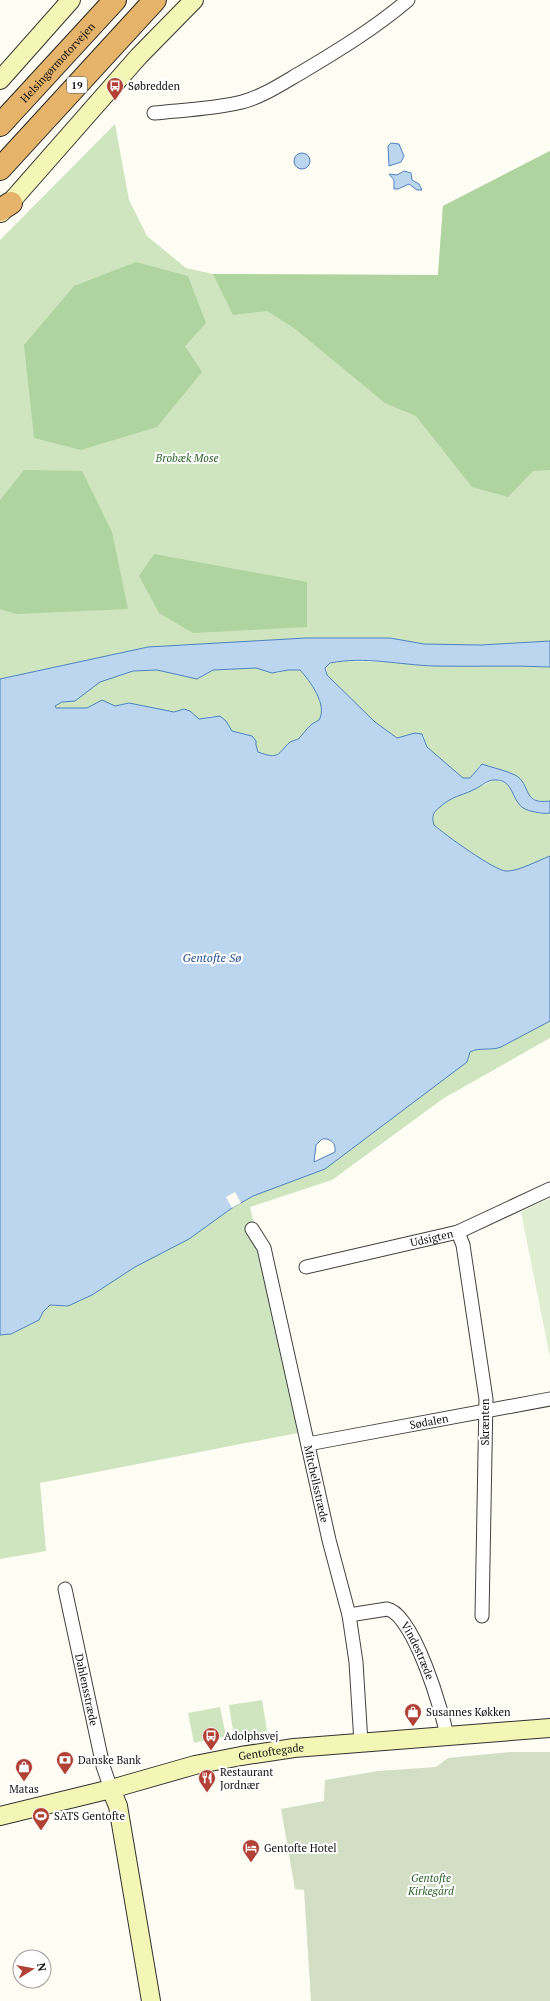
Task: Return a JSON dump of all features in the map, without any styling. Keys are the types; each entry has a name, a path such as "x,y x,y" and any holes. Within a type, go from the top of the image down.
{"highway":[{"name":"Helsingørmotorvejen","path":"0,125 115,0"},
{"name":"19","path":"0,169 155,0"}],"street":[{"path":"0,80 71,0"},
{"path":"4,209 139,56 194,0"},
{"path":"154,112 202,109 242,102 272,90 332,55 372,28 408,0"},
{"name":"Udsigten","path":"306,1267 458,1232 550,1189"},
{"name":"Mitchellsstræde","path":"252,1229 264,1248 330,1540 349,1615 356,1662 361,1743"},
{"name":"Skrænten","path":"458,1232 463,1245 486,1399 482,1616"},
{"name":"Sødalen","path":"308,1444 550,1399"},
{"name":"Dahlensstræde","path":"65,1589 102,1766 111,1789"},
{"name":"Vindestræde","path":"349,1615 387,1609 392,1610 398,1616 410,1633 432,1680 445,1724 447,1737"},
{"name":"Gentoftegade","path":"0,1816 111,1789 195,1765 240,1756 294,1748 550,1728"},
{"path":"111,1789 118,1806 151,2001"}],"green space":[{"name":"Brobæk Mose","path":"115,124 129,200 147,236 186,268 213,274 438,275 443,206 550,151 550,641 481,645 424,644 390,638 331,638 148,647 0,679 0,240"},
{"path":"550,151 550,470 533,471 508,497 472,487 416,416 385,403 294,328 267,311 233,315 213,274 438,275 443,206"},
{"path":"136,262 188,276 206,323 185,346 202,372 157,427 81,450 34,438 24,345 74,286"},
{"path":"24,470 82,471 112,532 128,609 16,614 0,609 0,500"},
{"path":"154,554 307,582 307,627 193,633 159,613 139,576"},
{"path":"338,661 390,662 433,666 514,665 550,667 550,801 539,801 531,797 521,780 480,765 470,778 463,778 427,747 424,736 415,733 400,738 395,737 375,722 327,675 327,665"},
{"path":"256,668 277,673 288,670 300,670 313,687 320,700 321,714 319,720 309,727 299,738 290,743 280,753 274,756 258,752 256,741 247,734 232,731 226,721 212,716 199,719 190,711 185,709 174,712 129,703 115,706 102,700 87,708 56,708 55,706 62,702 75,701 100,682 133,671 157,670 191,678 203,676 213,670"},
{"path":"494,780 506,784 512,790 521,807 539,813 550,813 550,856 522,868 506,871 481,859 458,844 434,825 432,815 434,811 455,796 467,793"},
{"path":"550,1021 550,1038 444,1098 332,1180 250,1207 303,1432 40,1483 46,1551 0,1559 0,1335 11,1334 39,1320 43,1312 50,1305 68,1306 92,1295 135,1267 189,1239 232,1208 253,1196 325,1169 466,1062 470,1052 501,1047"},
{"path":"550,1198 550,1357 521,1212"},
{"path":"262,1700 267,1731 234,1737 229,1705"},
{"path":"220,1707 226,1736 194,1743 188,1713"},
{"name":"Gentofte Kirkegård","path":"510,1752 550,1752 550,2001 311,2001 304,1890 295,1889 281,1809 324,1801 325,1780 378,1771 436,1767 448,1758"}],"water":[{"path":"391,143 399,144 404,156 401,162 389,166 388,146"},
{"path":"302,153 309,158 310,161 305,168 302,169 295,164 294,161 299,154"},
{"path":"404,171 411,173 412,180 419,184 422,190 417,190 409,184 398,189 394,189 394,180 389,174 397,175"},
{"name":"Gentofte Sø","path":"306,638 390,638 424,644 481,645 550,641 550,667 434,666 356,660 330,663 325,668 327,675 375,722 397,738 415,733 422,734 427,747 463,778 470,778 482,764 515,775 524,783 528,793 535,800 550,801 550,813 541,813 529,810 520,806 510,788 504,782 500,780 491,780 478,788 449,800 435,812 433,815 433,821 434,825 440,830 470,851 492,865 506,871 516,870 550,856 550,1021 501,1047 470,1052 467,1062 325,1169 253,1196 232,1208 189,1239 135,1267 92,1295 68,1306 50,1305 43,1312 39,1320 11,1334 0,1335 0,679 148,647","holes":["256,668 272,673 288,670 300,670 313,687 320,700 321,714 319,720 313,723 299,738 290,742 280,753 274,756 258,752 256,741 252,736 232,731 226,721 220,716 199,719 190,711 184,709 174,712 129,703 115,706 102,700 87,708 56,708 55,706 62,702 75,701 100,682 133,671 157,670 197,679 213,670","322,1139 330,1140 335,1146 335,1152 314,1162 316,1145"]}],"pier":[{"path":"235,1192 241,1203 232,1208 226,1197"}],"place":[{"name":"Søbredden","path":"115,101"},
{"name":"Susannes Køkken","path":"413,1727"},
{"name":"Adolphsvej","path":"211,1751"},
{"name":"Danske Bank","path":"65,1775"},
{"name":"Matas","path":"24,1782"},
{"name":"Restaurant Jordnær","path":"207,1793"},
{"name":"SATS Gentofte","path":"41,1831"},
{"name":"Gentofte Hotel","path":"251,1863"}]}
